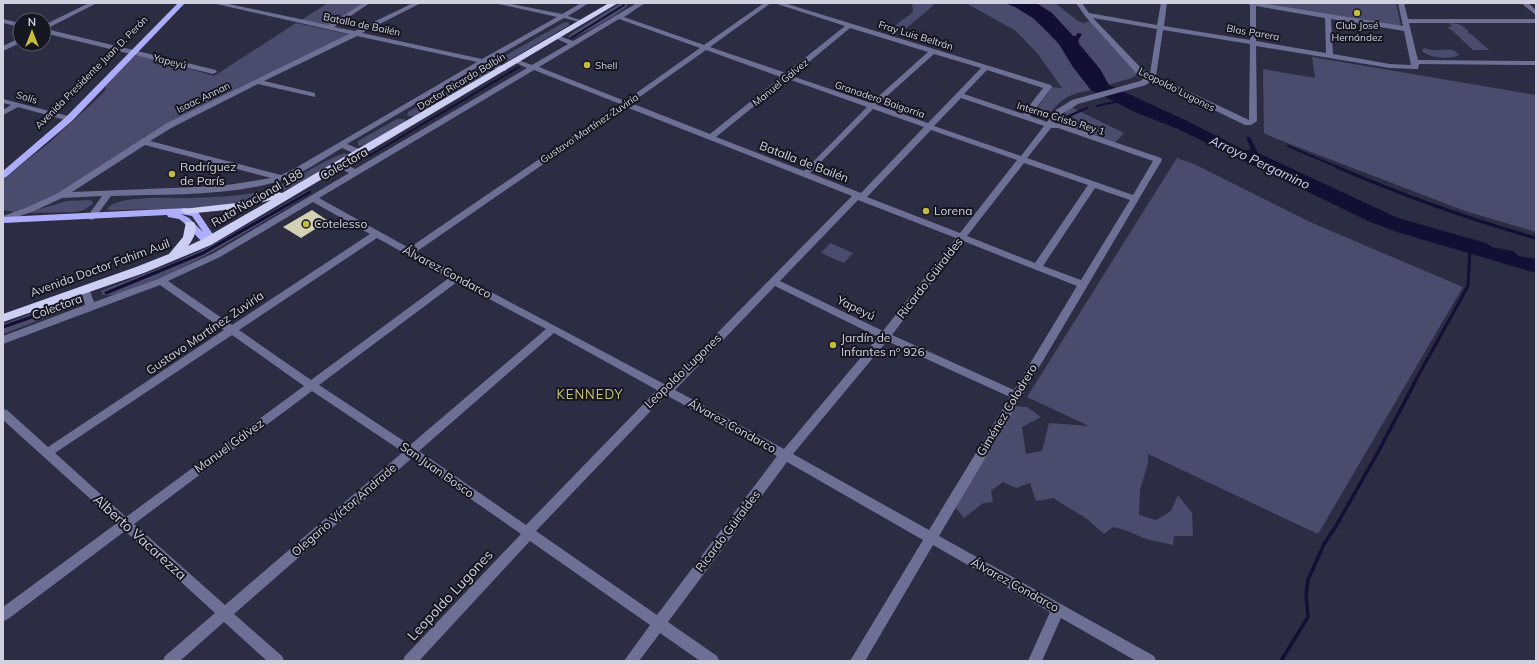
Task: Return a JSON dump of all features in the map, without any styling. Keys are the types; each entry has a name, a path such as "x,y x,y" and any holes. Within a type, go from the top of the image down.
{"highway":[{"name":"Doctor Ricardo Balbín","path":"320,177 614,3"},
{"path":"186,211 219,209 250,204 280,194 320,177"},
{"name":"Ruta Nacional 188","path":"210,240 320,177"},
{"path":"158,263 184,245 190,234 190,224"},
{"name":"Avenida Doctor Fahim Auil","path":"3,318 86,290 158,263 210,240"}],"main road":[{"name":"Avenida Presidente Juan D. Perón","path":"3,175 66,118 130,51 173,3"},
{"name":"Avenida Presidente Juan D. Perón","path":"130,51 182,3"},
{"name":"Avenida Presidente Juan D. Perón","path":"3,167 66,118"},
{"path":"91,217 186,211 195,214 210,240"},
{"path":"3,219 172,215 182,217 210,240"}],"street":[{"path":"52,25 94,3"},
{"name":"Batalla de Bailén","path":"215,3 483,61 503,69"},
{"path":"328,28 367,3"},
{"name":"Isaac Annan","path":"3,219 32,209 61,195 170,125 418,3"},
{"path":"497,3 563,16 581,22"},
{"name":"Colectora","path":"61,195 240,187 281,178 295,172 483,61 586,3"},
{"path":"630,3 640,4"},
{"name":"Gustavo Martínez Zuviría","path":"410,252 768,3"},
{"name":"Fray Luis Beltrán","path":"777,3 1048,86 1025,117"},
{"name":"Leopoldo Lugones","path":"1079,3 1087,15 1135,67 1150,77 1244,122 1253,121 1252,42"},
{"path":"1150,77 1154,68 1164,3"},
{"path":"1252,42 1252,3 1407,29"},
{"path":"1401,3 1415,64"},
{"path":"1524,3 1536,13"},
{"name":"Colectora","path":"3,340 161,281 217,255 640,4"},
{"name":"Blas Parera","path":"1087,15 1390,66 1415,64 1536,63"},
{"path":"1328,16 1330,56"},
{"name":"Granadero Baigorria","path":"619,17 1135,199"},
{"path":"1406,21 1536,21"},
{"name":"Manuel Gálvez","path":"710,138 850,25"},
{"name":"Yapeyú","path":"52,31 213,72"},
{"path":"557,37 574,44"},
{"path":"3,49 12,44"},
{"path":"804,175 871,107 932,51"},
{"name":"Batalla de Bailén","path":"516,61 1083,285"},
{"name":"Leopoldo Lugones","path":"410,661 660,393 672,386 772,281 860,196 986,67"},
{"name":"Ricardo Güiraldes","path":"631,661 785,456 885,336 1059,112 1069,104 1143,83 1150,77"},
{"path":"257,82 312,95"},
{"name":"Interna Cristo Rey 1","path":"959,95 1025,117 1059,126 1158,160"},
{"name":"Solís","path":"3,101 66,118"},
{"path":"3,113 17,105"},
{"path":"143,142 281,178"},
{"path":"342,145 361,153"},
{"name":"Giménez Colodrero","path":"857,661 1158,160"},
{"path":"341,165 356,173"},
{"path":"1037,267 1093,184"},
{"path":"91,217 108,194"},
{"name":"Álvarez Condarco","path":"312,198 456,278 553,328 665,389 1149,661"},
{"name":"Gustavo Martínez Zuviría","path":"47,453 376,234"},
{"name":"Manuel Gálvez","path":"3,615 456,278"},
{"name":"San Juan Bosco","path":"161,281 231,331 412,452 712,661"},
{"name":"Yapeyú","path":"772,281 885,336 1016,395"},
{"path":"86,290 91,308"},
{"name":"Olegario Víctor Andrade","path":"170,661 553,328"},
{"name":"Alberto Vacarezza","path":"3,413 277,661"},
{"path":"1035,661 1058,609"}],"shaded area":[{"path":"328,3 363,3 328,25 301,20"},
{"path":"621,3 627,4 627,6 589,30 573,37 568,37 572,33"},
{"path":"912,3 936,3 902,32 889,30 913,12"},
{"path":"966,3 1005,3 1033,18 1059,44 1073,67 1091,90 1069,96 1064,99 1045,119 1032,115 1052,87 1062,88 1037,53 1016,31"},
{"path":"1036,3 1055,3 1078,21 1083,23 1090,21 1137,72 1136,75 1132,78 1108,85 1100,69 1079,44 1078,41 1082,34 1073,36 1052,13"},
{"name":"Club José Hernández","path":"1263,3 1396,3 1401,26 1399,27"},
{"path":"567,22 569,25 508,61 499,63 499,59"},
{"path":"296,23 347,34 346,37 172,121 73,185 44,201 26,210 15,212 3,210 3,179 50,142 99,97 105,91 106,86 134,56 142,55 214,76"},
{"path":"1450,23 1459,24 1468,30 1468,33 1489,50 1473,50 1447,27 1451,27"},
{"path":"1424,48 1433,50 1451,50 1457,52 1459,55 1444,58 1431,56 1423,52 1422,50"},
{"path":"1312,57 1536,95 1536,232 1465,211 1264,133 1263,69 1315,78"},
{"path":"482,69 490,69 490,72 415,116 407,116 408,112"},
{"path":"1071,107 1124,133 1115,143 1061,124 1057,120"},
{"path":"397,119 406,120 404,123 365,145 358,146 358,141"},
{"path":"345,153 348,155 305,181 276,193 254,199 232,204 187,208 107,209 121,201 132,199 224,197 249,194 273,188 285,183 329,159"},
{"path":"1177,158 1194,164 1310,222 1463,287 1318,534 1148,454 1148,463 1140,490 1139,515 1156,520 1171,511 1178,495 1192,513 1193,536 1174,536 1173,545 1146,539 1125,530 1113,527 1104,534 1087,519 1053,498 1036,501 1030,483 1016,488 1003,482 991,491 993,502 983,503 964,518 956,508 963,489 1014,406 1027,407 1041,417 1022,427 1026,454 1042,451 1049,423 1089,426 1027,397"},
{"path":"309,190 313,192 186,266 122,293 103,295 101,291 173,263 211,246"},
{"path":"67,201 92,201 93,204 84,210 76,212 26,213"},
{"path":"830,243 853,253 844,263 821,253"},
{"path":"71,300 76,304 71,308 3,334 3,324"}],"water":[{"name":"Arroyo Pergamino","path":"1005,3 1036,3 1052,13 1073,36 1075,37 1078,33 1082,34 1078,40 1079,44 1100,69 1109,85 1185,120 1244,150 1251,150 1246,137 1250,137 1258,153 1398,218 1486,243 1492,247 1513,251 1519,256 1536,259 1536,273 1397,232 1368,221 1178,129 1137,113 1091,90 1073,67 1059,44 1048,32 1033,18"}],"building":[{"name":"Cotelesso","path":"312,210 328,221 301,238 283,227"}],"waterway":[{"path":"571,38 624,5"},
{"path":"369,156 519,67"},
{"path":"1097,106 1119,101"},
{"path":"1062,119 1087,108"},
{"path":"1288,146 1340,168"},
{"path":"1337,167 1435,206 1536,238"},
{"path":"106,293 203,253 310,192"},
{"path":"1463,295 1468,286 1470,250"},
{"path":"1413,385 1462,297"},
{"path":"3,327 69,304"},
{"path":"1281,661 1308,617 1306,595 1308,580 1324,544 1336,526 1377,454 1414,384"}],"place":[{"name":"Club José Hernández","path":"1357,13"},
{"name":"Shell","path":"587,65"},
{"name":"Rodríguez de París","path":"172,174"},
{"name":"Lorena","path":"926,211"},
{"name":"Cotelesso","path":"306,224"},
{"name":"Jardín de Infantes nº 926","path":"833,345"}],"district":[{"name":"KENNEDY","path":"590,394"}]}
